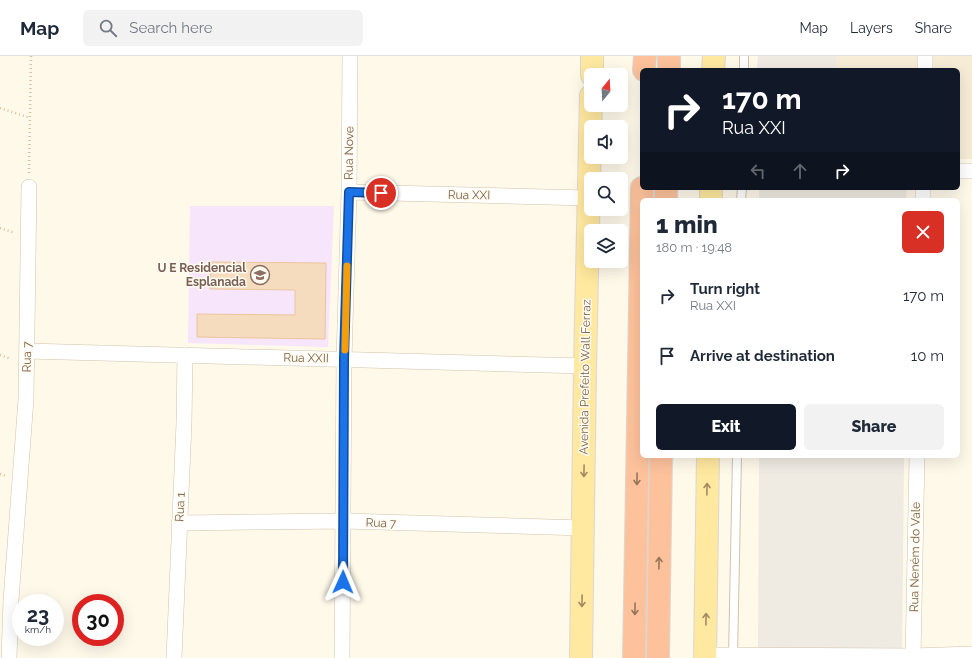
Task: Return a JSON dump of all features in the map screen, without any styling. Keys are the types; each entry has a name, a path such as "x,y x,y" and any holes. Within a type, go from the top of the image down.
{"highway":[{"path":"644,68 645,56"},
{"path":"669,56 669,68"},
{"path":"634,658 640,306"},
{"path":"658,658 661,458"}],"main road":[{"path":"592,56 592,68"},
{"path":"713,68 714,56"},
{"name":"Avenida Prefeito Wall Ferraz","path":"589,172 591,112"},
{"name":"Avenida Prefeito Wall Ferraz","path":"581,658 588,216"},
{"path":"705,657 708,458"}],"street":[{"name":"Rua Nove","path":"342,658 344,359 349,192 350,56"},
{"path":"925,56 925,68"},
{"path":"960,171 972,170"},
{"name":"Rua 7","path":"9,658 5,599 26,399 29,186"},
{"name":"Rua XXI","path":"349,192 584,198"},
{"name":"Rua XXII","path":"27,351 585,366"},
{"name":"Rua 1","path":"174,658 185,355"},
{"name":"Rua Neném do Vale","path":"913,657 917,458"},
{"name":"Rua 7","path":"179,523 344,522 583,528"},
{"path":"705,657 913,657 972,654"}],"lane":[{"path":"744,56 744,68"},
{"path":"733,657 736,458"}],"path":[{"path":"29,186 31,56"},
{"path":"0,108 30,118"}],"shaded area":[{"path":"758,56 836,56 836,68 757,68"},
{"path":"836,56 972,56 972,159 960,159 960,68 836,68"},
{"path":"759,190 907,190 906,198 759,198"},
{"name":"U E Residencial Esplanada","path":"190,206 334,206 328,347 188,343"},
{"path":"759,458 904,458 902,658 758,658"}],"building":[{"path":"211,262 326,263 325,339 197,337 197,314 295,315 295,290 210,289"}],"slow traffic":[{"path":"345,350 347,266"}],"place":[{"name":"U E Residencial Esplanada","path":"260,275"}],"route":[{"path":"343,582 344,359 349,192 381,193"}]}
